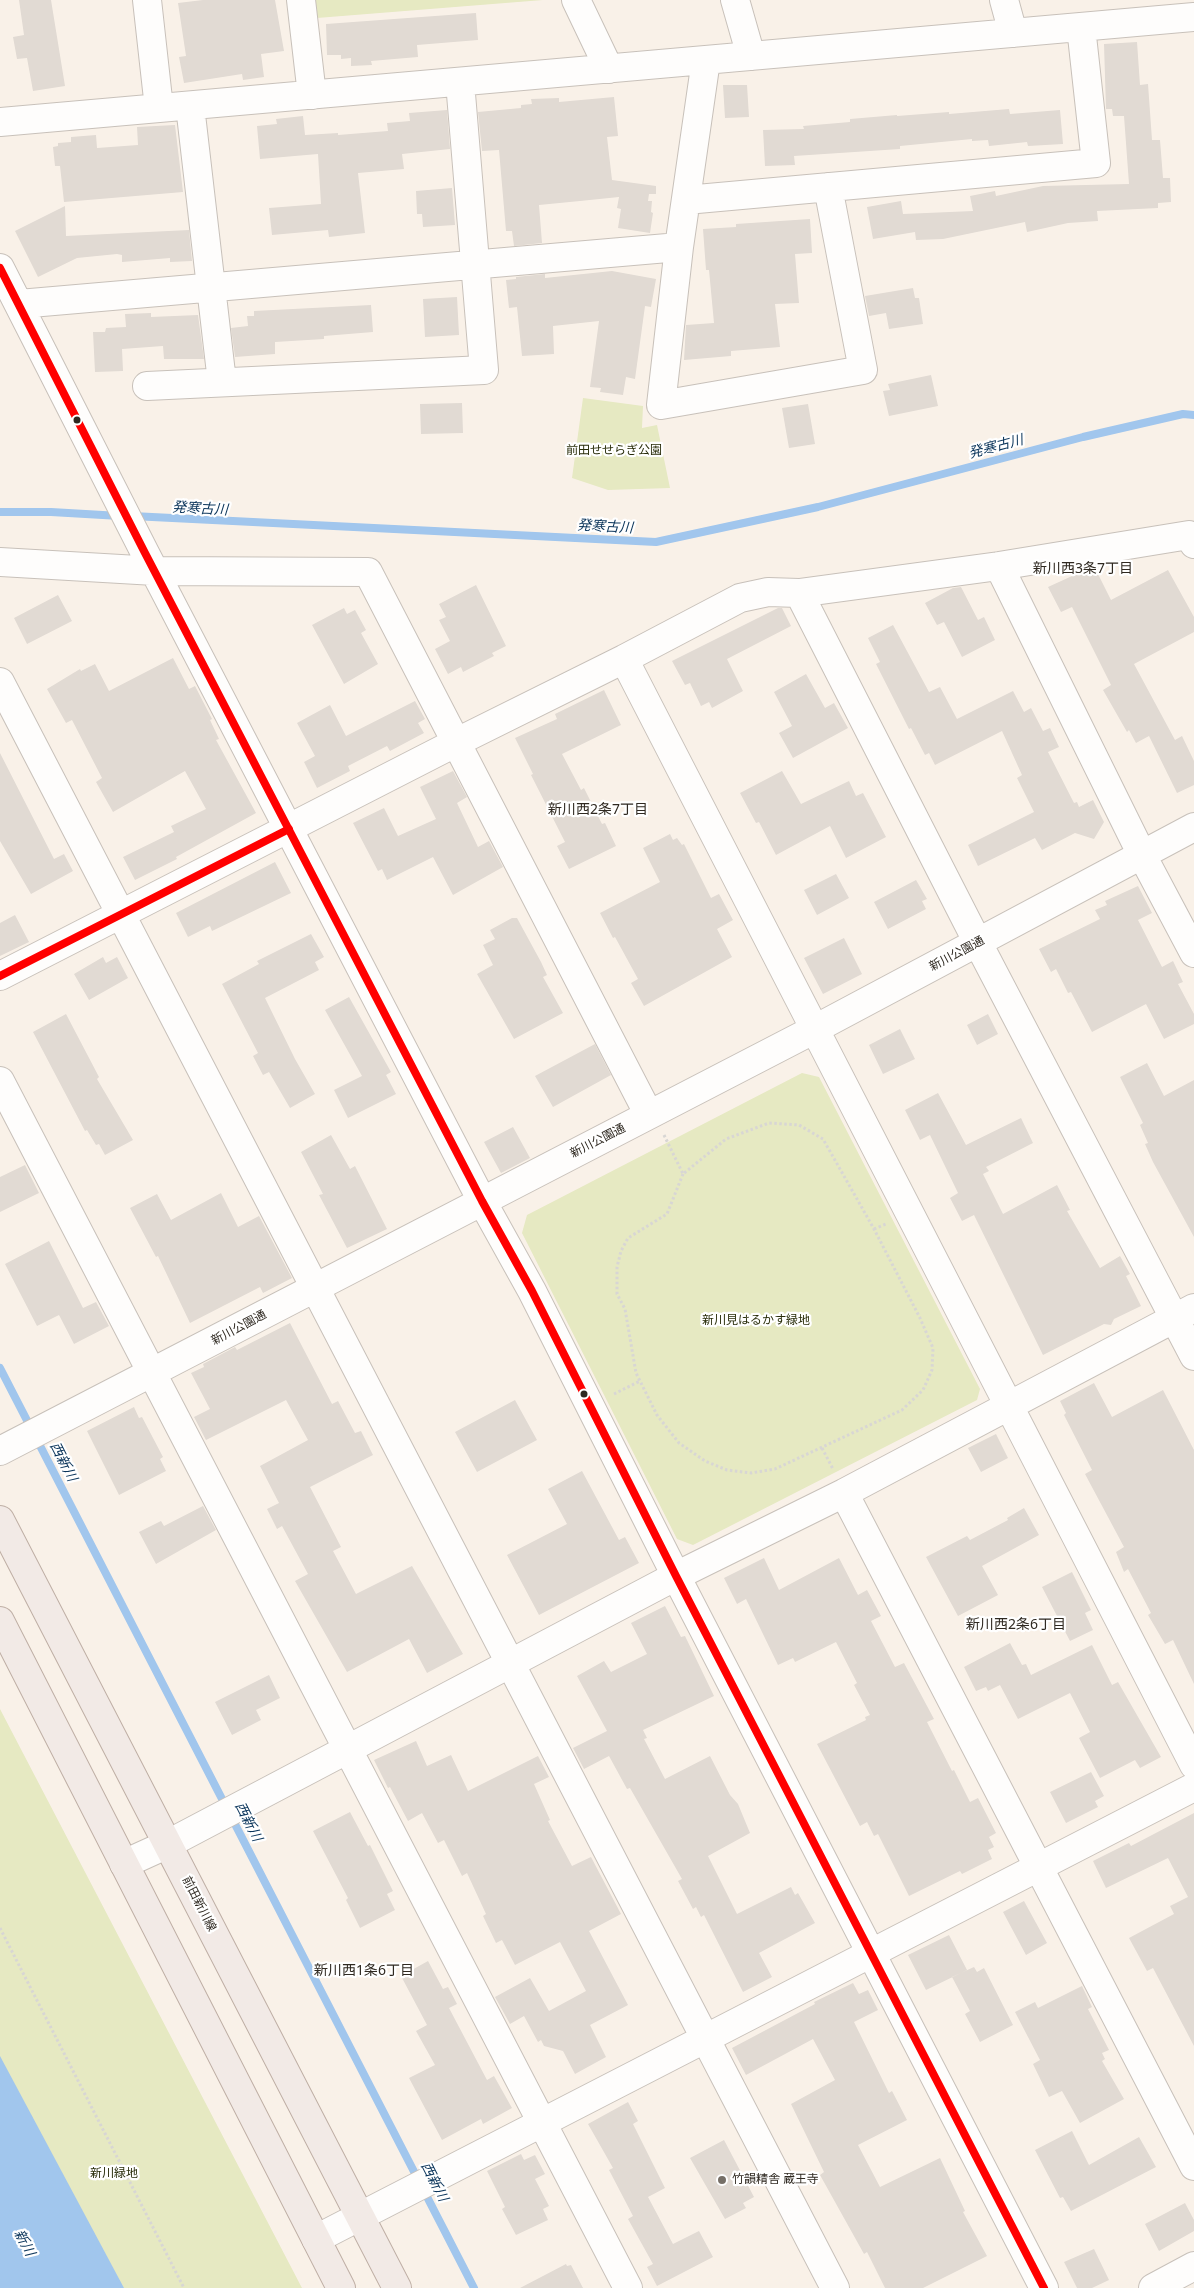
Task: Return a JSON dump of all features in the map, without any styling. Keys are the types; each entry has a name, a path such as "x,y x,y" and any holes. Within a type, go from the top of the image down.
{"main road":[{"name":"前田新川線","path":"0,1520 397,2288"},
{"path":"0,1621 341,2288"}],"street":[{"path":"147,0 159,108"},
{"path":"301,0 312,95"},
{"path":"576,0 608,69"},
{"path":"735,0 751,56"},
{"path":"1004,0 1013,33"},
{"path":"0,122 1081,27 1175,12"},
{"path":"686,200 1096,163 1081,27"},
{"path":"706,60 679,247 661,405 863,370 828,187"},
{"path":"147,386 484,370 460,82"},
{"path":"190,106 222,382"},
{"path":"19,304 679,247"},
{"path":"0,268 150,562 482,1201 532,1291 676,1576 1044,2288"},
{"path":"0,976 457,742 624,659 740,598 768,592 799,593 999,566 1189,535 1194,544"},
{"path":"0,562 150,562 368,572 654,1121"},
{"path":"999,566 1142,855 1194,953"},
{"path":"799,593 978,943 1184,1313 1194,1356"},
{"path":"624,659 1194,1765"},
{"path":"0,682 835,2288"},
{"name":"新川公園通","path":"11,1446 482,1201 654,1121 815,1029 1194,827"},
{"path":"0,1081 544,2123 628,2288"},
{"path":"124,1864 168,1844 676,1576 840,1485 1009,1405 1184,1313"},
{"path":"840,1485 1194,2166"},
{"path":"316,2239 402,2197 705,2038 1194,1787"},
{"path":"1153,2288 1194,2266"}],"path":[{"path":"654,1121 683,1174"},
{"path":"769,1123 799,1125 823,1140 920,1318 933,1348 932,1370 924,1390 902,1410 775,1469 751,1473 727,1470 705,1461 679,1443 657,1415 636,1373 625,1309 617,1294 617,1267 621,1251 628,1238 667,1214 683,1174 726,1139 769,1123"},
{"path":"610,1396 640,1381"},
{"path":"822,1448 840,1485"},
{"path":"0,1928 184,2288"}],"green space":[{"path":"315,0 543,0 317,18"},
{"name":"前田せせらぎ公園","path":"583,398 643,406 642,428 657,425 670,488 608,490 572,478"},
{"name":"新川見はるかす緑地","path":"802,1073 819,1077 980,1389 977,1400 693,1545 677,1539 522,1233 527,1215"},
{"name":"新川緑地","path":"0,1709 302,2288 0,2288"}],"water":[{"name":"新川","path":"0,2056 124,2288 0,2288"}],"building":[{"path":"19,0 51,0 65,86 33,91 27,58 17,59 13,37 24,35"},
{"path":"203,0 275,0 284,51 261,54 264,77 243,80 242,74 184,83 179,57 186,56 178,3"},
{"path":"476,13 478,40 417,45 418,57 371,61 372,65 351,66 351,58 341,59 341,55 327,55 326,24"},
{"path":"1137,42 1140,85 1148,84 1152,140 1160,140 1163,178 1170,178 1171,202 1158,203 1158,208 1097,211 1098,221 1068,223 1027,232 1025,222 943,239 916,240 915,232 873,239 867,207 901,201 903,214 973,211 970,196 995,191 996,196 1043,186 1129,184 1124,116 1113,116 1112,109 1106,109 1104,44"},
{"path":"723,85 747,85 749,117 725,118"},
{"path":"614,97 618,136 607,137 612,180 656,186 656,194 649,194 648,201 652,201 651,212 653,213 650,233 618,228 621,209 617,208 619,197 539,205 542,243 514,246 512,231 506,231 499,150 482,151 478,112 521,108 521,105 532,104 531,99 559,98 559,102"},
{"path":"1009,109 1010,114 1060,110 1063,144 1028,146 1027,142 989,146 988,140 972,141 972,139 900,146 900,149 794,156 795,165 765,166 763,130 804,129 803,126 850,122 850,119"},
{"path":"447,110 450,149 402,154 404,169 358,173 365,233 329,237 328,230 272,235 269,208 321,204 318,154 260,159 257,126 277,124 276,119 303,116 305,135 338,133 338,135 388,131 387,123 410,121 409,113"},
{"path":"175,125 183,192 64,202 60,166 55,166 53,147 58,146 58,143 71,142 71,137 96,135 97,148 138,145 137,127"},
{"path":"452,188 455,225 423,227 422,214 417,214 416,191"},
{"path":"65,206 66,236 189,230 192,261 170,262 170,258 122,262 122,255 117,254 77,258 38,277 15,231"},
{"path":"810,219 812,253 795,254 799,303 775,304 780,347 731,351 731,356 684,360 686,325 714,323 709,270 706,270 703,229 736,227 736,224"},
{"path":"612,271 656,279 651,307 645,306 635,379 626,377 623,395 600,392 601,388 590,387 599,321 553,326 554,354 522,356 517,307 509,308 506,280 545,274 545,278"},
{"path":"913,288 915,298 919,298 923,324 889,329 886,313 869,316 865,296"},
{"path":"457,297 459,335 425,337 423,299"},
{"path":"371,305 373,332 324,336 324,339 275,342 275,354 235,357 231,328 248,326 247,316 254,316 254,311"},
{"path":"151,313 151,317 198,315 204,359 164,359 163,346 122,349 123,371 95,372 93,332 105,332 106,328 126,327 125,314"},
{"path":"931,375 938,406 889,416 883,391 890,390 888,384"},
{"path":"462,403 463,433 421,434 420,404"},
{"path":"808,404 815,444 789,448 782,408"},
{"path":"1094,566 1111,600 1168,570 1194,617 1194,632 1134,664 1175,740 1182,736 1194,761 1194,785 1177,793 1149,736 1136,743 1129,730 1127,732 1103,690 1111,685 1072,607 1061,612 1048,587"},
{"path":"476,585 506,646 492,653 494,656 463,672 461,667 448,674 435,649 450,641 439,620 446,617 439,604"},
{"path":"961,587 978,620 984,617 995,640 962,657 944,622 937,625 925,603 953,588"},
{"path":"58,595 72,621 27,644 14,618"},
{"path":"344,608 347,614 355,610 366,630 361,633 378,664 344,684 312,625"},
{"path":"778,608 782,608 791,626 727,659 743,691 712,708 709,702 701,706 690,683 685,685 672,661"},
{"path":"893,625 929,692 940,687 957,719 1013,691 1024,712 1031,708 1043,731 1050,728 1059,747 1048,752 1074,803 1077,802 1079,807 1093,800 1104,822 1094,839 1075,833 1042,850 1035,838 978,866 968,845 1034,812 1017,778 1022,775 1002,731 935,765 929,753 925,755 911,728 909,729 876,664 880,662 868,638"},
{"path":"173,658 189,689 195,686 212,719 210,720 219,739 216,740 256,813 176,857 177,859 135,880 123,857 174,832 171,826 206,809 185,771 113,812 96,782 102,778 72,720 66,723 47,689 80,669 81,671 95,664 109,691"},
{"path":"806,674 825,708 834,703 848,728 793,758 779,733 792,726 774,692"},
{"path":"604,690 621,725 562,754 581,790 584,788 602,824 605,823 616,846 569,869 557,846 565,842 531,775 533,774 515,738 557,719 555,714"},
{"path":"415,701 425,719 418,723 424,733 390,751 387,746 348,766 350,771 317,788 304,762 315,756 297,723 330,705 346,736"},
{"path":"0,753 54,859 64,854 73,871 31,894 0,841"},
{"path":"453,771 467,797 457,803 478,847 489,841 503,867 453,895 433,857 387,880 382,869 378,871 353,823 384,808 398,836 436,819 420,787"},
{"path":"782,771 801,804 849,781 856,796 863,793 886,837 846,858 830,826 776,855 759,822 756,823 740,793"},
{"path":"670,834 673,840 677,838 682,845 684,844 711,898 719,894 733,920 717,929 732,957 644,1006 631,983 638,979 600,913 660,882 643,848"},
{"path":"275,862 291,893 212,931 210,926 188,937 176,913"},
{"path":"836,874 849,898 817,915 804,890"},
{"path":"916,880 927,899 922,901 926,909 888,929 874,902"},
{"path":"1138,886 1152,913 1138,920 1162,967 1173,961 1183,982 1178,984 1194,1014 1194,1024 1164,1039 1146,1004 1092,1032 1071,992 1068,993 1056,969 1051,972 1039,949 1100,919 1095,910 1107,905 1105,901"},
{"path":"15,915 29,942 0,956 0,923"},
{"path":"512,918 517,918 541,962 547,975 543,977 563,1013 514,1039 477,974 493,965 483,945 495,939 490,930"},
{"path":"311,934 324,957 315,962 319,970 265,998 295,1059 315,1094 290,1108 269,1072 263,1075 253,1056 258,1053 222,984 259,964 257,961"},
{"path":"844,938 862,974 823,994 804,958"},
{"path":"103,957 106,963 117,957 128,978 89,1000 74,974"},
{"path":"349,997 391,1072 386,1075 396,1094 348,1118 334,1090 362,1076 325,1010"},
{"path":"66,1014 99,1077 97,1079 133,1140 105,1155 99,1144 96,1145 87,1130 85,1131 33,1032"},
{"path":"988,1014 998,1034 977,1045 967,1025"},
{"path":"900,1029 915,1059 883,1074 869,1045"},
{"path":"595,1044 611,1075 553,1107 535,1076"},
{"path":"1147,1063 1164,1096 1194,1080 1194,1237 1153,1162 1145,1144 1148,1143 1140,1125 1143,1123 1120,1077"},
{"path":"938,1093 966,1145 1021,1118 1033,1143 986,1167 989,1171 983,1174 1003,1214 1057,1185 1070,1210 1067,1211 1100,1268 1120,1256 1130,1274 1126,1276 1141,1306 1114,1319 1111,1325 1104,1324 1043,1355 974,1215 962,1221 950,1198 958,1193 930,1135 920,1140 905,1110"},
{"path":"513,1127 530,1158 501,1173 484,1142"},
{"path":"331,1135 350,1169 355,1166 387,1229 347,1248 319,1195 323,1194 301,1152"},
{"path":"25,1165 39,1193 0,1212 0,1177"},
{"path":"221,1193 238,1227 259,1216 292,1278 263,1293 260,1287 190,1323 158,1256 156,1257 130,1208 157,1194 171,1220"},
{"path":"49,1241 83,1308 96,1302 109,1326 74,1344 59,1315 37,1326 5,1264"},
{"path":"290,1323 332,1404 338,1401 355,1433 361,1431 373,1455 310,1487 341,1547 333,1551 356,1594 412,1566 463,1654 427,1673 409,1639 347,1672 295,1581 308,1574 282,1526 277,1529 267,1509 279,1503 260,1466 308,1440 286,1400 206,1440 194,1417 210,1409 191,1373 204,1367 203,1364 235,1347 237,1350"},
{"path":"1094,1383 1112,1417 1163,1390 1194,1450 1194,1684 1173,1640 1165,1644 1148,1615 1151,1613 1128,1569 1124,1572 1116,1552 1124,1547 1085,1474 1092,1470 1064,1415 1066,1413 1060,1401"},
{"path":"515,1400 537,1440 477,1472 455,1432"},
{"path":"134,1407 139,1418 142,1417 163,1457 160,1459 166,1471 119,1495 87,1431"},
{"path":"996,1434 1008,1458 981,1472 968,1448"},
{"path":"582,1471 619,1540 625,1537 639,1563 539,1615 507,1555 567,1524 548,1489"},
{"path":"203,1506 216,1530 156,1564 139,1532 161,1521 164,1526"},
{"path":"1024,1508 1039,1535 982,1566 998,1595 958,1616 926,1557 967,1536 970,1540 1008,1520 1007,1518"},
{"path":"764,1558 779,1590 839,1558 858,1595 867,1590 881,1616 871,1621 895,1667 904,1663 934,1719 927,1722 952,1771 954,1770 970,1802 978,1798 996,1833 989,1837 994,1847 988,1850 992,1859 962,1874 960,1871 909,1896 878,1834 874,1836 867,1822 860,1826 817,1744 866,1720 865,1717 870,1715 854,1685 857,1683 836,1642 795,1662 793,1658 778,1665 746,1599 737,1604 724,1578"},
{"path":"1072,1572 1091,1610 1085,1613 1093,1630 1070,1641 1042,1587"},
{"path":"665,1606 681,1637 685,1636 714,1696 643,1730 647,1738 644,1739 665,1779 710,1756 730,1795 738,1804 750,1833 708,1856 737,1914 791,1887 795,1895 798,1893 815,1923 759,1953 772,1977 743,1992 704,1915 701,1917 696,1907 693,1909 678,1881 682,1879 630,1788 627,1789 609,1756 584,1769 573,1748 607,1731 577,1676 604,1661 611,1672 647,1654 631,1623"},
{"path":"1010,1643 1022,1665 1026,1664 1031,1675 1092,1645 1112,1685 1118,1682 1161,1757 1140,1768 1135,1760 1100,1778 1079,1738 1090,1732 1070,1693 1018,1719 1000,1685 988,1691 986,1687 976,1691 964,1667"},
{"path":"269,1675 280,1698 256,1710 261,1720 232,1735 215,1702"},
{"path":"416,1741 427,1766 451,1755 468,1791 538,1756 549,1777 534,1784 550,1820 548,1821 572,1866 591,1857 621,1914 589,1931 628,2005 590,2025 606,2057 575,2074 563,2051 544,2046 541,2040 538,2042 524,2016 510,2024 495,1997 530,1978 549,2011 586,1991 560,1942 515,1965 502,1940 496,1943 483,1916 486,1914 467,1873 462,1876 444,1840 438,1843 422,1813 408,1821 374,1760"},
{"path":"1091,1772 1104,1796 1095,1801 1098,1807 1066,1823 1050,1792"},
{"path":"350,1812 368,1846 370,1845 393,1891 387,1894 395,1910 360,1928 346,1900 348,1898 313,1831"},
{"path":"1194,1813 1194,2046 1153,1968 1147,1971 1129,1938 1174,1914 1170,1906 1188,1897 1168,1858 1106,1888 1093,1861 1129,1843 1131,1846"},
{"path":"1024,1901 1047,1943 1026,1955 1003,1912"},
{"path":"949,1935 967,1970 926,1990 908,1955"},
{"path":"428,1961 443,1989 448,1987 457,2004 449,2008 487,2080 494,2076 512,2108 483,2124 481,2119 442,2140 409,2078 435,2065 416,2031 427,2025 401,1976"},
{"path":"974,1967 977,1972 984,1968 1013,2025 980,2042 965,2014 970,2011 952,1977"},
{"path":"853,1983 859,1994 868,1990 878,2010 854,2022 889,2093 892,2091 907,2120 858,2145 880,2187 940,2158 965,2211 963,2212 987,2256 923,2288 885,2288 867,2252 864,2254 820,2175 824,2172 791,2104 835,2080 813,2039 746,2075 732,2048 815,2004 814,2002"},
{"path":"1082,1986 1092,2007 1088,2009 1109,2050 1102,2053 1105,2059 1102,2061 1124,2099 1080,2123 1062,2091 1049,2097 1033,2064 1040,2060 1015,2012 1035,2002 1038,2008"},
{"path":"628,2102 638,2121 633,2124 665,2188 648,2197 673,2244 699,2231 713,2257 657,2286 647,2267 653,2264 628,2219 633,2216 609,2170 613,2168 588,2124"},
{"path":"1072,2131 1089,2165 1139,2137 1156,2167 1071,2211 1063,2197 1060,2198 1035,2150"},
{"path":"724,2140 754,2197 743,2203 746,2208 725,2219 690,2158"},
{"path":"521,2154 524,2160 535,2155 545,2174 535,2179 549,2206 543,2209 548,2220 516,2235 502,2209 505,2207 487,2171"},
{"path":"1185,2203 1194,2220 1194,2231 1159,2251 1145,2224"},
{"path":"1094,2249 1109,2280 1092,2288 1077,2288 1064,2262"},
{"path":"566,2264 567,2266 571,2265 583,2288 520,2288"}],"waterway":[{"name":"発寒古川","path":"132,516 656,542 818,507 1083,437 1183,414 1194,415"},
{"name":"発寒古川","path":"0,512 51,512 120,516"},
{"name":"西新川","path":"0,1368 474,2288"}],"transit line":[{"path":"0,268 145,553 482,1201 532,1291 676,1576 1044,2288"},
{"path":"0,976 289,829"}],"place":[{"name":"竹韻精舎 蔵王寺","path":"722,2180"}],"district":[{"name":"新川西3条7丁目","path":"1083,569"},
{"name":"新川西2条7丁目","path":"598,810"},
{"name":"新川西2条6丁目","path":"1016,1625"},
{"name":"新川西1条6丁目","path":"364,1971"}]}
